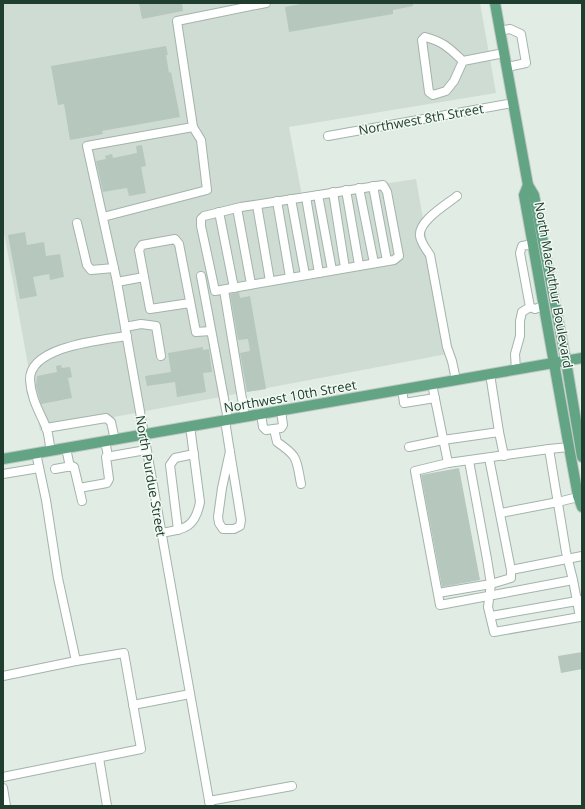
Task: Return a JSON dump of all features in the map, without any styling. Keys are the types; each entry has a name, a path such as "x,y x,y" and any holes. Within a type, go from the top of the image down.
{"main road":[{"name":"North MacArthur Boulevard","path":"495,3 528,186 534,195 566,361 582,457"},
{"name":"North MacArthur Boulevard","path":"528,186 524,195 578,497 582,507"},
{"name":"Northwest 10th Street","path":"3,459 582,358"}],"street":[{"path":"103,217 207,190 200,140 193,127 177,21 266,3"},
{"path":"500,31 510,29 521,34 526,63 507,67"},
{"path":"425,37 439,41 463,61 454,81 446,91 433,95 429,92 422,40 425,37"},
{"path":"463,61 504,53"},
{"name":"Northwest 8th Street","path":"328,136 513,103"},
{"name":"North Purdue Street","path":"193,127 88,146 118,282 146,450 209,804"},
{"path":"383,185 387,192 398,256 394,260 215,291 201,226 201,219 204,216 237,208 373,186 383,185"},
{"path":"373,186 387,261"},
{"path":"359,188 374,263"},
{"path":"346,190 359,266"},
{"path":"333,192 345,268"},
{"path":"318,195 332,270"},
{"path":"456,380 447,347 430,255 422,243 420,227 426,220 457,196"},
{"path":"306,197 319,273"},
{"path":"291,199 305,275"},
{"path":"277,201 290,277"},
{"path":"257,205 270,281"},
{"path":"237,208 251,284"},
{"path":"219,212 234,288"},
{"path":"77,223 87,265 91,270 114,268"},
{"path":"190,303 150,309 139,250 142,245 175,239 180,244 196,332 211,330"},
{"path":"530,307 520,254 522,246 533,244"},
{"path":"201,276 226,420 241,520 240,526 234,529 223,529 219,523 218,517 222,488 230,451"},
{"path":"118,282 144,277"},
{"path":"224,290 245,417"},
{"path":"516,370 515,354 520,336 520,321 522,312 530,307 535,308 543,306"},
{"path":"126,327 141,324 156,326 161,356"},
{"path":"51,451 46,428 36,406 30,380 31,371 43,357 75,345 127,336"},
{"path":"490,374 504,456"},
{"path":"432,384 448,463"},
{"path":"402,389 404,403 434,398"},
{"path":"261,414 263,427 266,430 281,428 283,425 281,411"},
{"path":"46,428 106,418 111,422 108,456 106,458 109,479 107,482 79,488"},
{"path":"161,533 178,530 189,526 196,518 199,508 200,502 190,426"},
{"path":"274,429 277,442 290,451 296,458 301,484"},
{"path":"409,447 443,440 499,432"},
{"path":"569,447 448,463 415,471 440,605 573,580"},
{"path":"66,448 70,466"},
{"path":"468,461 491,584 488,606 494,632 548,624 580,617 579,600 568,558 549,449"},
{"path":"108,456 146,450"},
{"path":"36,453 58,578 76,661"},
{"path":"178,530 170,465 175,458 194,454"},
{"path":"438,593 491,584 511,578 511,570 489,458"},
{"path":"55,469 70,466 74,467 76,470 82,501"},
{"path":"3,474 38,468"},
{"path":"500,513 578,497"},
{"path":"511,570 582,556"},
{"path":"491,616 579,600"},
{"path":"3,676 124,653 141,749 3,777"},
{"path":"133,705 190,694"},
{"path":"98,758 107,806"},
{"path":"209,804 292,786"},
{"path":"3,788 6,806"}],"shaded area":[{"path":"3,3 480,3 496,93 289,127 302,196 416,179 447,354 40,431 3,227"}],"building":[{"path":"139,3 182,3 183,11 142,19"},
{"path":"306,3 413,3 413,6 393,10 393,14 289,32 285,7"},
{"path":"166,46 169,73 171,72 180,117 102,131 103,134 70,140 64,104 58,105 51,66"},
{"path":"142,145 146,166 141,167 146,193 129,196 127,188 103,192 96,161 106,159 105,156 112,154 113,158 137,153 136,146"},
{"path":"25,232 27,245 44,242 46,256 60,254 64,277 50,280 49,274 33,277 37,296 20,299 8,235"},
{"path":"239,292 240,298 250,296 266,389 247,392 240,353 250,351 248,339 238,340 230,294"},
{"path":"203,347 203,350 209,349 212,372 203,373 206,392 177,397 175,382 147,386 145,376 171,372 168,353"},
{"path":"61,365 62,368 70,367 72,377 68,378 72,398 41,404 36,386 37,376 57,372 56,366"},
{"path":"459,468 480,580 442,587 421,475"},
{"path":"582,652 582,669 561,673 558,656"}]}
